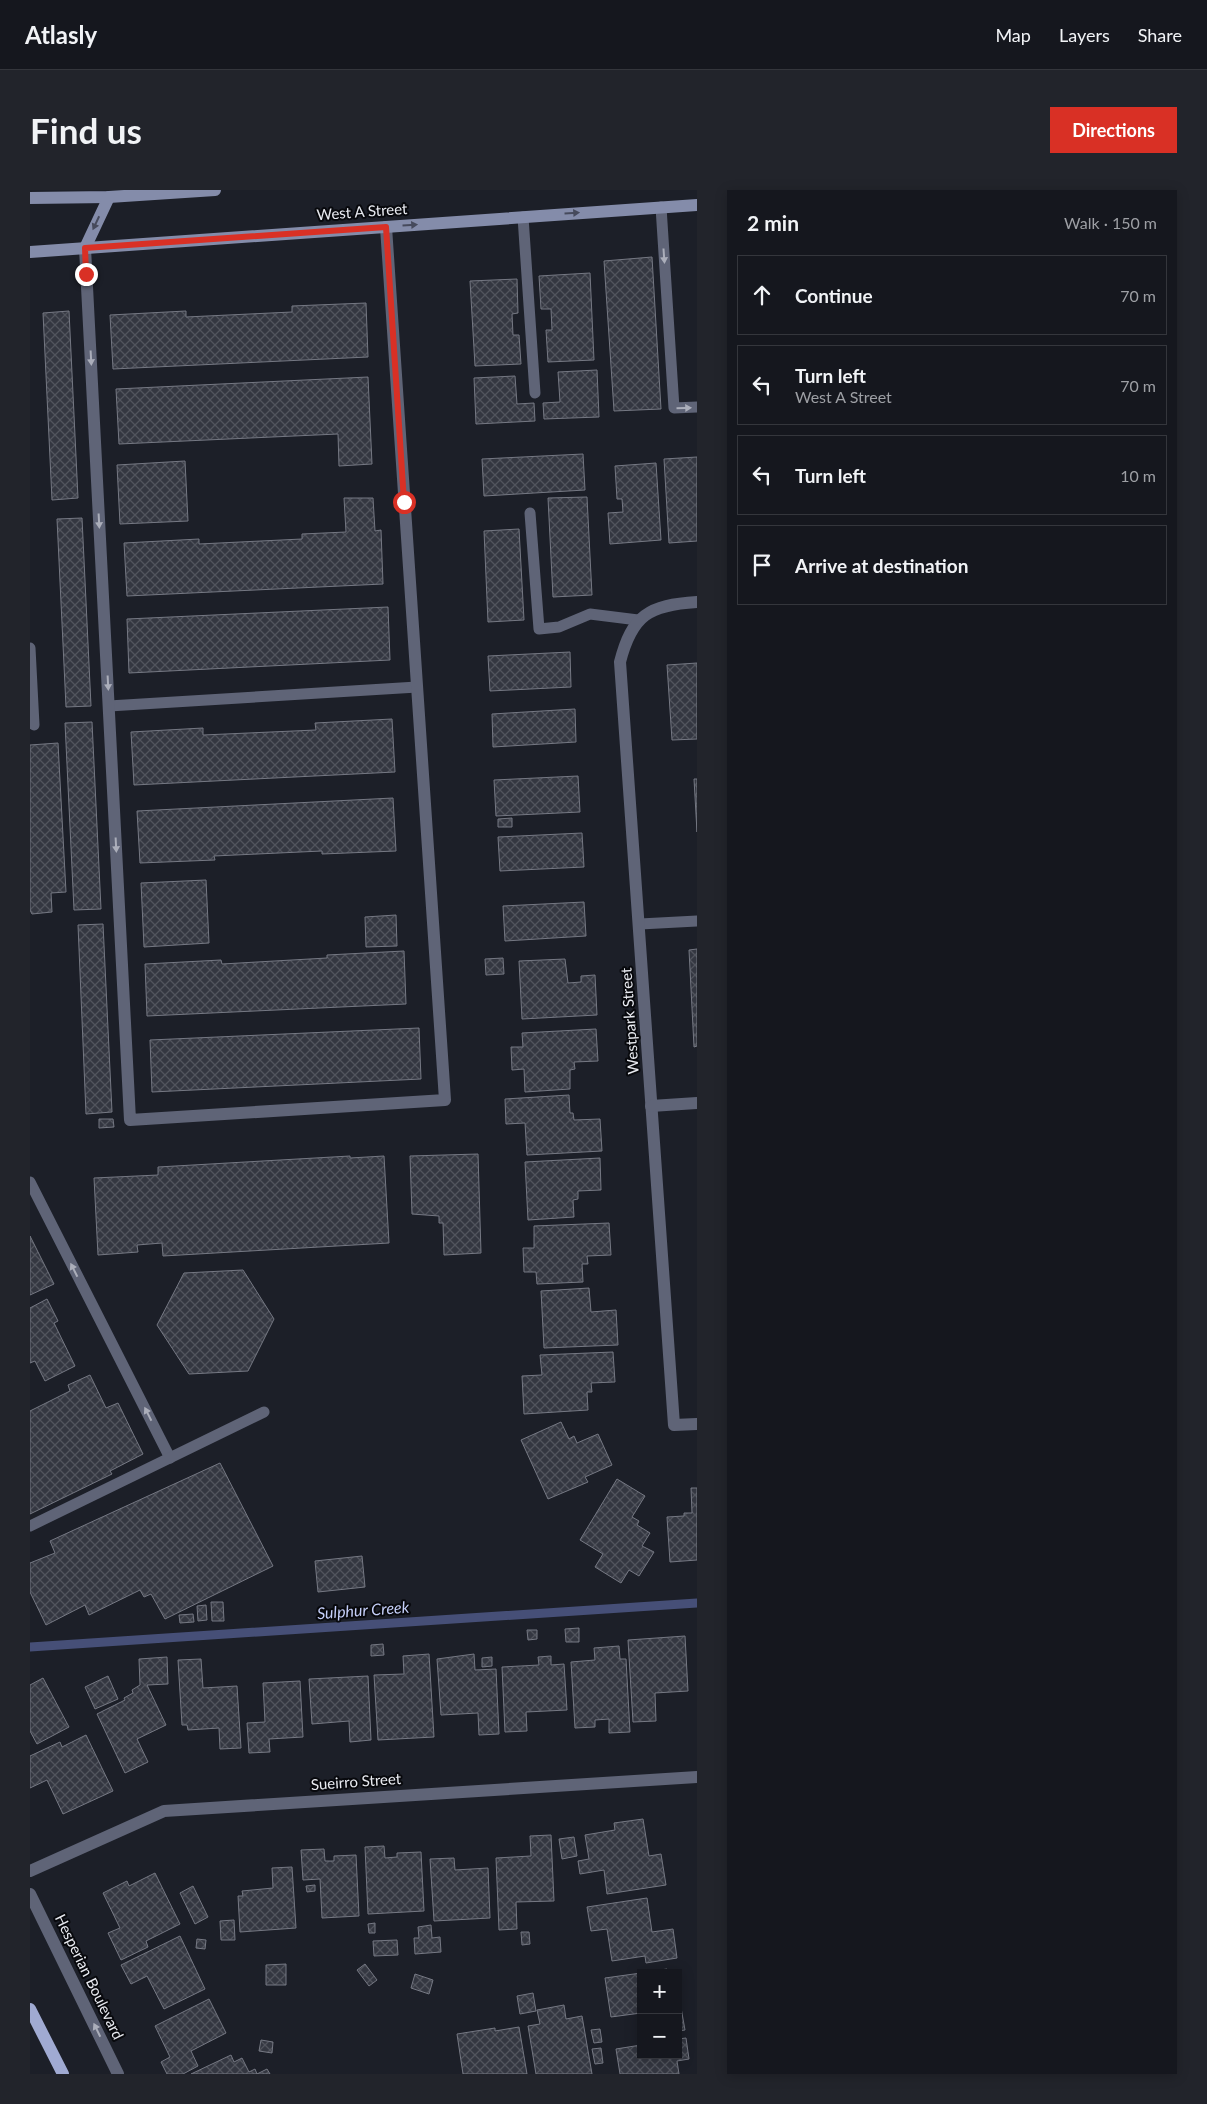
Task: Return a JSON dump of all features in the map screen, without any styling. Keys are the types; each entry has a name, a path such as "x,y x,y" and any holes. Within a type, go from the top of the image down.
{"main road":[{"path":"30,198 109,197 214,190"},
{"path":"85,248 109,197"},
{"name":"West A Street","path":"30,252 697,204"},
{"path":"30,2009 63,2074"}],"street":[{"path":"85,248 130,1120 445,1100 386,227"},
{"path":"638,620 655,609 678,603 697,602"},
{"name":"Westpark Street","path":"638,620 626,639 620,662 674,1425 697,1424"},
{"path":"651,1106 697,1103"},
{"name":"Sueirro Street","path":"30,1871 164,1811 697,1777"},
{"name":"Hesperian Boulevard","path":"30,1894 118,2074"}],"lane":[{"path":"661,207 674,408 697,407"},
{"path":"523,217 535,392"},
{"path":"530,513 539,629 559,628 590,614 638,620"},
{"path":"30,648 34,725"},
{"path":"109,706 417,687"},
{"path":"640,924 697,921"},
{"path":"30,1182 170,1458"},
{"path":"30,1526 264,1412"}],"building":[{"path":"652,257 661,409 614,411 604,261"},
{"path":"590,273 594,360 548,362 546,330 552,330 551,309 541,309 539,276"},
{"path":"517,279 518,313 512,314 513,335 519,335 521,364 475,366 470,281"},
{"path":"366,303 368,357 113,369 110,315 186,311 186,317 292,312 292,306"},
{"path":"69,311 78,498 52,500 43,313"},
{"path":"597,370 599,417 544,419 543,403 560,402 558,372"},
{"path":"515,376 517,404 534,403 535,421 476,424 474,378"},
{"path":"368,377 372,464 339,466 338,434 119,444 116,389"},
{"path":"583,454 585,490 484,496 482,459"},
{"path":"697,457 697,541 669,543 664,459"},
{"path":"185,461 188,521 120,524 117,465"},
{"path":"656,463 661,540 610,544 608,513 623,512 622,499 617,499 615,466"},
{"path":"587,497 592,595 553,597 548,498"},
{"path":"344,498 373,498 375,531 381,530 383,584 127,596 124,543 199,539 199,544 302,539 302,534 346,532"},
{"path":"82,518 91,706 66,707 57,519"},
{"path":"519,529 524,620 488,622 484,531"},
{"path":"388,607 390,660 129,673 127,619"},
{"path":"570,652 571,687 490,691 488,656"},
{"path":"697,663 697,739 672,740 667,665"},
{"path":"575,709 576,742 493,747 492,714"},
{"path":"392,719 395,772 134,785 131,732 203,728 203,735 316,730 315,723"},
{"path":"92,722 101,909 74,910 65,723"},
{"path":"58,743 66,892 51,893 52,912 32,914 30,910 30,745"},
{"path":"578,776 580,812 496,816 494,780"},
{"path":"694,779 697,779 697,832"},
{"path":"393,798 396,851 322,854 322,851 214,856 215,860 140,863 137,811"},
{"path":"512,818 512,827 498,827 498,819"},
{"path":"582,833 584,867 500,871 498,837"},
{"path":"206,880 209,943 144,947 141,883"},
{"path":"584,902 586,936 505,941 503,906"},
{"path":"396,915 397,946 366,947 365,917"},
{"path":"103,924 112,1112 86,1114 78,925"},
{"path":"697,949 697,1046 694,1047 689,950"},
{"path":"404,951 406,1004 147,1016 145,964 221,960 222,964"},
{"path":"503,958 504,974 486,975 485,959"},
{"path":"565,959 568,983 581,982 581,976 595,975 597,1015 522,1019 519,961"},
{"path":"419,1028 421,1079 152,1092 150,1040"},
{"path":"596,1029 598,1061 574,1062 575,1069 570,1070 570,1089 525,1092 524,1069 512,1070 511,1047 523,1047 522,1033"},
{"path":"569,1095 570,1113 573,1113 574,1120 600,1119 602,1151 527,1155 525,1123 506,1124 505,1099"},
{"path":"99,1119 113,1119 114,1127 99,1128"},
{"path":"478,1154 481,1253 444,1255 443,1223 439,1223 439,1216 412,1214 410,1156"},
{"path":"350,1156 350,1158 384,1156 389,1243 163,1256 162,1243 137,1245 138,1252 98,1255 94,1178 158,1175 158,1167"},
{"path":"600,1158 601,1190 578,1191 578,1199 573,1200 574,1217 528,1220 525,1162"},
{"path":"609,1223 611,1255 587,1256 588,1264 582,1264 583,1282 537,1284 536,1272 524,1272 523,1248 534,1248 534,1226"},
{"path":"30,1236 54,1284 30,1295"},
{"path":"243,1270 274,1319 248,1371 189,1374 157,1325 184,1273"},
{"path":"589,1288 591,1312 616,1310 618,1345 544,1348 541,1291"},
{"path":"47,1299 58,1321 54,1323 75,1366 45,1381 35,1361 30,1363 30,1308"},
{"path":"613,1352 615,1382 591,1383 592,1392 587,1392 588,1410 524,1414 522,1376 542,1375 540,1355"},
{"path":"90,1375 106,1408 118,1403 143,1454 110,1471 112,1474 30,1514 30,1411 70,1391 68,1385"},
{"path":"561,1422 569,1439 574,1436 577,1443 598,1434 612,1465 585,1477 588,1482 548,1499 521,1440"},
{"path":"220,1463 273,1566 165,1619 151,1594 144,1597 140,1590 89,1615 85,1605 46,1625 30,1592 30,1563 55,1553 50,1541"},
{"path":"617,1479 645,1496 632,1517 639,1521 637,1525 650,1533 642,1546 654,1552 639,1576 629,1570 621,1583 595,1567 603,1554 580,1540"},
{"path":"691,1488 697,1488 697,1560 670,1562 667,1517 684,1516 684,1513 692,1513"},
{"path":"362,1556 365,1587 318,1592 315,1561"},
{"path":"211,1602 223,1602 224,1621 212,1621"},
{"path":"206,1605 207,1620 198,1621 197,1606"},
{"path":"193,1614 194,1622 180,1623 179,1615"},
{"path":"579,1628 579,1642 566,1642 565,1629"},
{"path":"527,1630 537,1630 537,1639 528,1640"},
{"path":"685,1636 688,1691 655,1693 656,1721 633,1722 628,1640"},
{"path":"383,1644 384,1655 371,1656 371,1645"},
{"path":"619,1646 620,1659 626,1659 630,1732 609,1733 609,1719 595,1720 595,1727 575,1728 571,1662 595,1660 594,1648"},
{"path":"429,1654 434,1737 378,1740 374,1675 404,1674 403,1656"},
{"path":"474,1654 475,1670 496,1669 499,1734 479,1735 478,1713 441,1715 437,1659"},
{"path":"551,1656 551,1665 564,1664 567,1710 526,1712 527,1731 505,1732 502,1667 539,1665 538,1657"},
{"path":"167,1657 168,1684 147,1685 166,1725 137,1739 148,1762 125,1773 97,1714 125,1700 124,1698 133,1693 132,1690 140,1685 139,1659"},
{"path":"492,1657 492,1666 482,1667 482,1658"},
{"path":"201,1659 203,1688 237,1686 241,1748 220,1749 219,1728 188,1730 187,1725 182,1725 178,1660"},
{"path":"108,1676 118,1699 95,1709 85,1687"},
{"path":"368,1676 371,1740 350,1742 349,1721 312,1724 309,1679"},
{"path":"43,1678 69,1727 37,1744 30,1731 30,1685"},
{"path":"300,1681 303,1737 269,1739 270,1752 249,1753 247,1723 265,1722 263,1683"},
{"path":"86,1735 113,1791 63,1814 47,1780 30,1788 30,1756 60,1742 62,1747"},
{"path":"643,1819 649,1856 661,1854 666,1885 607,1894 604,1870 580,1874 578,1861 589,1859 585,1835 615,1830 614,1823"},
{"path":"551,1835 554,1901 516,1902 517,1929 499,1930 496,1858 531,1856 530,1836"},
{"path":"574,1837 577,1856 562,1859 559,1839"},
{"path":"384,1846 385,1858 397,1857 397,1853 421,1852 424,1911 368,1914 365,1847"},
{"path":"324,1849 325,1861 334,1861 334,1856 356,1855 359,1916 322,1918 320,1879 303,1880 301,1850"},
{"path":"454,1858 455,1870 488,1868 490,1918 434,1921 430,1859"},
{"path":"292,1867 296,1928 240,1932 238,1896 243,1896 242,1891 273,1888 272,1868"},
{"path":"155,1873 180,1924 146,1941 148,1947 121,1960 108,1933 120,1928 103,1893 127,1881 129,1886"},
{"path":"315,1885 315,1891 307,1892 306,1886"},
{"path":"193,1886 208,1917 195,1924 180,1893"},
{"path":"647,1898 652,1932 673,1929 677,1958 646,1963 645,1956 612,1961 607,1929 591,1931 587,1907"},
{"path":"234,1920 235,1940 221,1940 220,1921"},
{"path":"375,1923 375,1933 369,1933 368,1924"},
{"path":"431,1925 432,1938 440,1937 441,1952 415,1954 414,1938 419,1938 418,1927"},
{"path":"521,1932 529,1932 530,1944 522,1945"},
{"path":"180,1936 205,1989 164,2009 147,1976 131,1984 121,1965"},
{"path":"197,1939 206,1940 205,1949 196,1948"},
{"path":"397,1940 398,1955 374,1956 373,1941"},
{"path":"286,1964 286,1985 266,1985 266,1965"},
{"path":"365,1964 377,1980 369,1986 357,1970"},
{"path":"415,1974 433,1980 429,1994 411,1988"},
{"path":"637,1974 637,2014 611,2017 605,1978"},
{"path":"533,1993 536,2011 520,2014 517,1996"},
{"path":"209,1999 226,2033 191,2051 198,2066 183,2074 167,2074 161,2062 170,2057 155,2026"},
{"path":"564,2005 566,2019 582,2016 592,2074 536,2074 528,2026 540,2024 537,2010"},
{"path":"682,2013 685,2030 682,2030"},
{"path":"519,2027 527,2074 463,2074 457,2034 495,2028 495,2031"},
{"path":"600,2029 602,2042 594,2043 591,2030"},
{"path":"682,2038 686,2038 689,2059 677,2061 679,2074 620,2074 616,2049 637,2046 637,2059 682,2059"},
{"path":"261,2040 273,2042 272,2053 259,2051"},
{"path":"601,2048 603,2063 595,2064 592,2049"},
{"path":"231,2055 234,2062 242,2058 249,2072 255,2069 257,2074 191,2074"},
{"path":"267,2069 270,2074 257,2074"}],"waterway":[{"name":"Sulphur Creek","path":"30,1647 697,1603"}],"route":[{"path":"86,274 85,248 386,227 404,502"}]}
